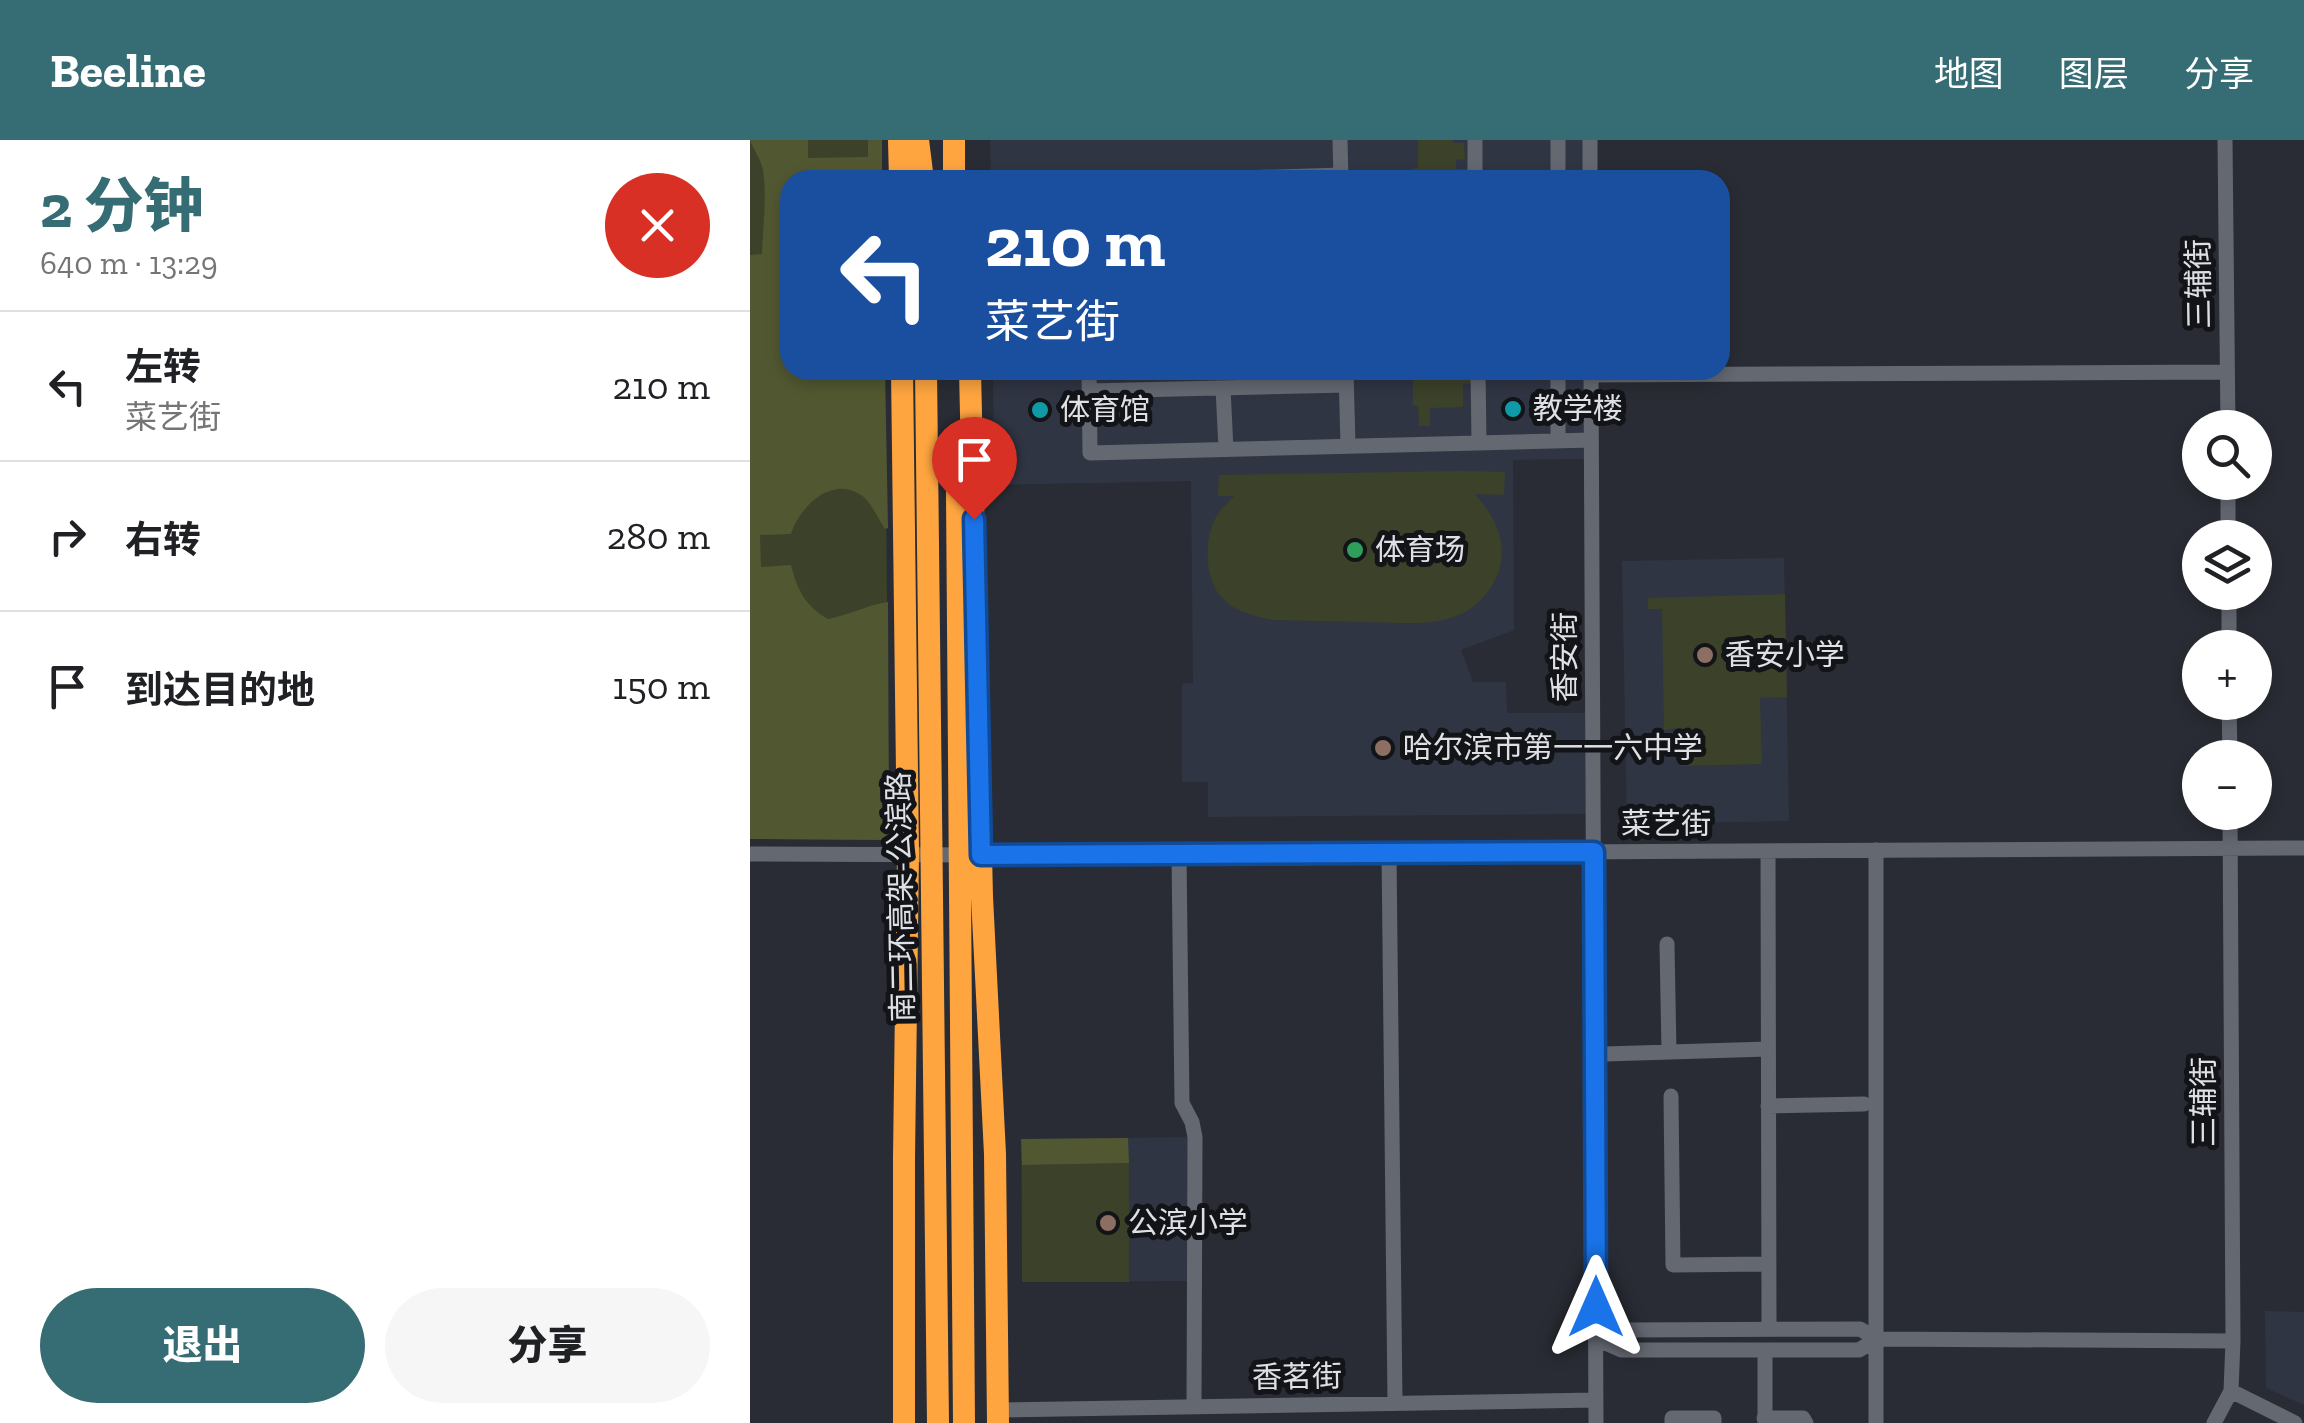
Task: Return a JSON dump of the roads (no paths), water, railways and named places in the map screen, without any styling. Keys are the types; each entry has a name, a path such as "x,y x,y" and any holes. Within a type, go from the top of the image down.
{"highway":[{"path":"900,140 900,170"},
{"path":"922,140 924,170"},
{"path":"954,140 954,170"},
{"path":"968,140 968,170"},
{"path":"902,380 908,854 904,1423"},
{"name":"南二环高架-公滨路","path":"926,380 938,1423"},
{"name":"南二环高架-公滨路","path":"956,380 964,1423"},
{"path":"970,380 981,855 995,1154 998,1417"},
{"path":"904,1158 930,898"},
{"path":"962,1155 998,1417"},
{"path":"904,1214 996,1214"}],"street":[{"path":"1340,140 1341,170"},
{"path":"1475,140 1476,170"},
{"path":"1558,140 1558,170"},
{"path":"1590,140 1590,170"},
{"name":"三辅街","path":"2225,140 2228,410"},
{"path":"1730,372 2227,372"},
{"path":"1088,380 1090,453 1592,440"},
{"path":"1162,380 1162,390"},
{"path":"1089,391 1223,388 1321,380"},
{"path":"1346,380 1348,446"},
{"path":"1478,380 1478,443"},
{"path":"1558,380 1558,441"},
{"name":"香安街","path":"1591,380 1596,1423"},
{"path":"1223,388 1226,449"},
{"name":"三辅街","path":"2230,830 2231,1390"},
{"name":"菜艺街","path":"750,854 2304,848"},
{"path":"1768,850 1769,1329"},
{"path":"1876,850 1876,1423"},
{"path":"1389,852 1395,1403"},
{"path":"1178,854 1182,1104 1192,1122 1194,1137 1194,1406"},
{"path":"1667,944 1669,1052"},
{"path":"1605,1054 1768,1050"},
{"path":"1671,1096 1673,1264 1768,1264"},
{"path":"1768,1106 1864,1104"},
{"path":"1596,1338 1626,1330 1860,1329 1877,1339 2233,1342"},
{"path":"1596,1338 1621,1350 1860,1350 1877,1339"},
{"path":"1765,1350 1764,1420 1803,1418 1806,1423"},
{"path":"2214,1423 2231,1390 2296,1423"},
{"name":"香茗街","path":"998,1417 1194,1406 1596,1400"},
{"path":"1672,1423 1672,1418 1714,1418 1714,1423"}],"place":[{"name":"教学楼","path":"1513,409"},
{"name":"体育馆","path":"1040,410"},
{"name":"体育场","path":"1355,550"},
{"name":"香安小学","path":"1705,655"},
{"name":"哈尔滨市第一一六中学","path":"1383,748"},
{"name":"公滨小学","path":"1108,1223"}]}
